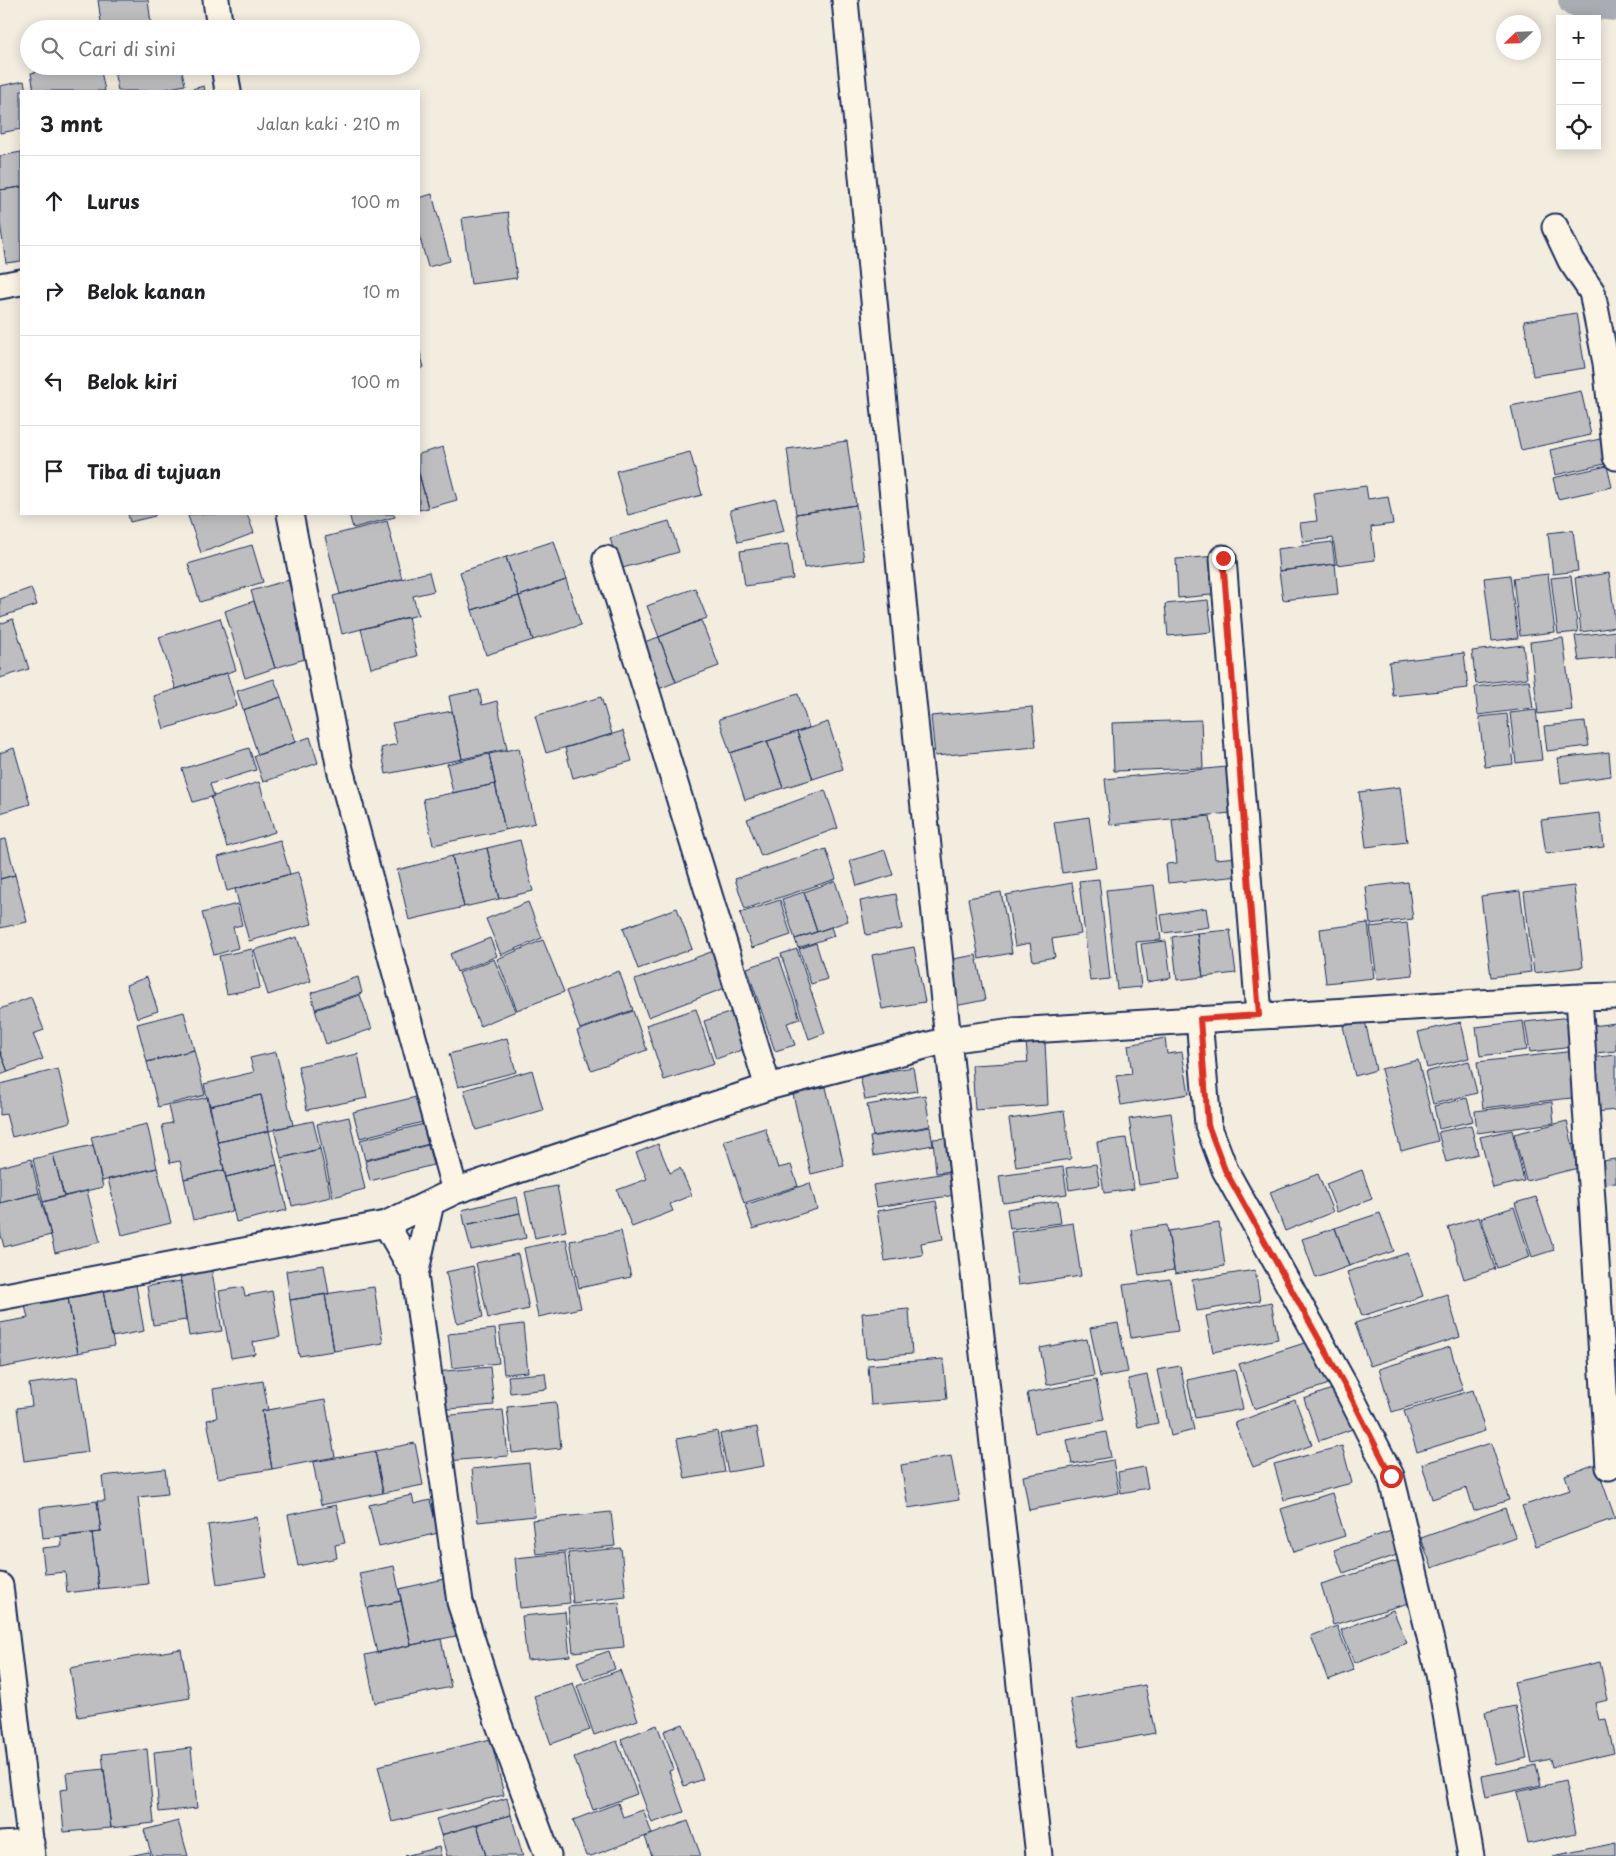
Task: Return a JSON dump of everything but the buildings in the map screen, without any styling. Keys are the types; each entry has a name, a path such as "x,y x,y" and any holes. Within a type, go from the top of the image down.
{"street":[{"path":"216,0 219,20"},
{"path":"845,0 908,653 948,1040 1039,1856"},
{"path":"225,75 228,90"},
{"path":"1555,227 1571,261 1592,292 1611,362 1616,457"},
{"path":"0,286 20,282"},
{"path":"290,515 340,769 455,1191"},
{"path":"1223,558 1259,1015"},
{"path":"606,559 768,1087"},
{"path":"0,1297 386,1224 455,1191 768,1087 948,1040 1014,1031 1259,1015 1616,996"},
{"path":"1579,997 1609,1467"},
{"path":"1200,1019 1208,1125 1225,1170 1350,1395 1391,1476 1439,1674 1471,1856"},
{"path":"431,1203 415,1274 460,1602 498,1722 548,1856"},
{"path":"386,1224 415,1274"},
{"path":"0,1586 31,1850 0,1845"}],"waterway":[{"path":"1575,0 1616,4"}],"route":[{"path":"1223,558 1259,1015 1200,1019 1208,1125 1225,1170 1350,1395 1391,1476"}]}
